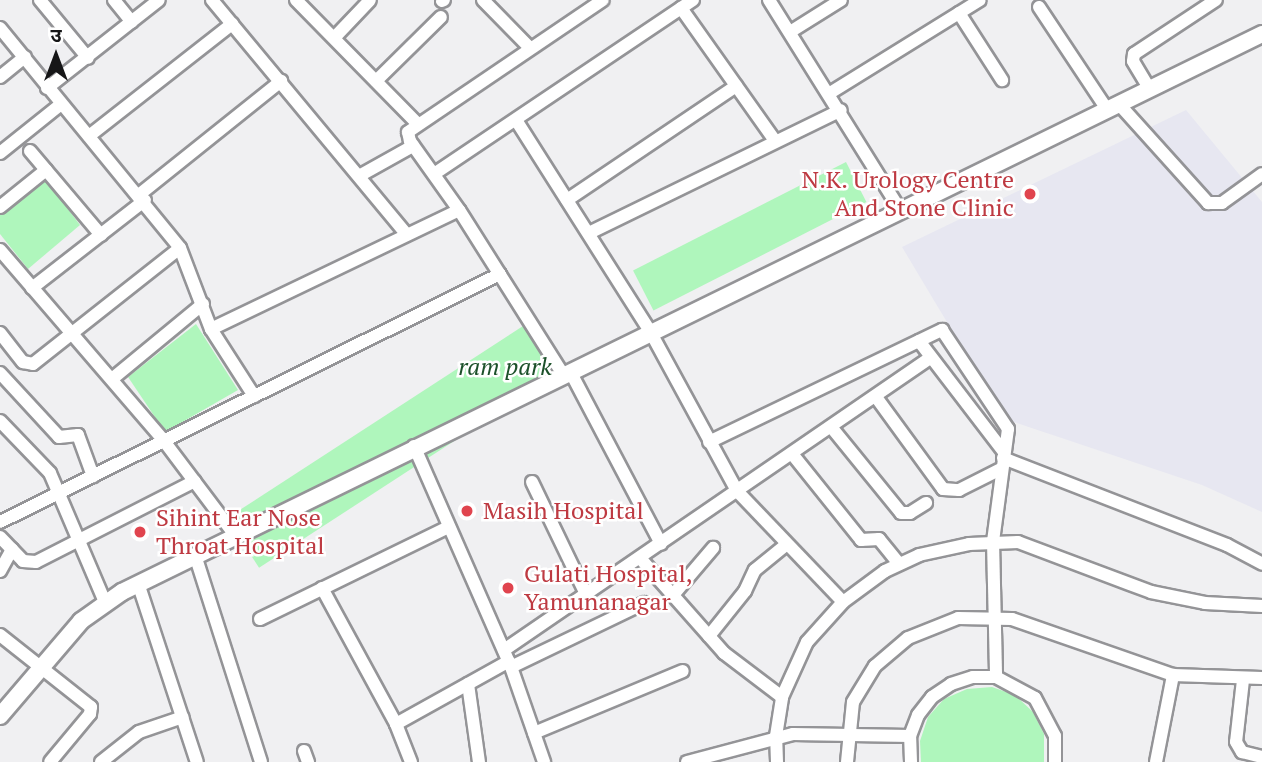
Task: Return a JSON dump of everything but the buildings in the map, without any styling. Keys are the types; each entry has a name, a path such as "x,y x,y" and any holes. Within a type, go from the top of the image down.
{"main road":[{"path":"0,716 42,664 105,603 138,583 1262,34"}],"street":[{"path":"40,0 88,58"},
{"path":"114,0 132,22"},
{"path":"47,88 159,0"},
{"path":"212,0 407,234"},
{"path":"296,0 416,122"},
{"path":"334,38 370,0"},
{"path":"483,0 530,48"},
{"path":"603,0 416,122 408,132 413,146 459,210 567,374 661,544"},
{"path":"434,174 692,0"},
{"path":"769,0 841,110 900,210"},
{"path":"790,32 841,0"},
{"path":"830,93 980,0"},
{"path":"1149,88 1133,61 1134,54 1216,0"},
{"path":"1039,7 1112,106 1208,204 1222,203 1262,174"},
{"path":"681,8 775,142"},
{"path":"959,13 1002,80"},
{"path":"376,81 441,17"},
{"path":"89,136 232,24"},
{"path":"0,28 60,105 142,197 180,248 211,329 254,396"},
{"path":"0,77 25,57"},
{"path":"32,288 101,235 142,197 281,81"},
{"path":"568,200 736,86"},
{"path":"0,153 60,105"},
{"path":"589,233 841,110"},
{"path":"516,120 651,333 737,491 843,602"},
{"path":"359,176 413,146"},
{"path":"30,151 101,235"},
{"path":"0,207 46,170"},
{"path":"211,329 459,210"},
{"path":"0,332 27,365 73,335 180,248"},
{"path":"0,250 164,441 234,534"},
{"path":"0,522 500,274"},
{"path":"112,379 203,304"},
{"path":"709,442 937,331 945,333 1008,429 993,541 991,615 996,677"},
{"path":"919,341 1003,460 1215,540 1262,565"},
{"path":"396,724 508,659 586,594 793,455 930,358"},
{"path":"0,373 59,437 78,435 93,476"},
{"path":"876,397 943,489 960,490 1003,460"},
{"path":"0,421 45,465 79,536 105,603"},
{"path":"832,428 901,513 910,513 926,503"},
{"path":"414,446 508,659 544,762"},
{"path":"793,455 861,540 879,539 899,564"},
{"path":"0,537 29,564 79,536 195,481"},
{"path":"532,482 586,594"},
{"path":"260,619 449,527"},
{"path":"777,762 776,736 782,697 807,642 843,602 899,564 934,551 993,541 1028,545 1174,598 1262,606"},
{"path":"709,636 745,591 755,570 787,544"},
{"path":"673,595 713,548"},
{"path":"0,571 12,549"},
{"path":"195,555 261,762"},
{"path":"640,558 732,661 782,697"},
{"path":"138,583 197,762"},
{"path":"323,588 396,724 411,762"},
{"path":"508,659 644,603"},
{"path":"847,762 847,734 853,702 863,681 886,654 933,626 991,615 1173,675 1243,680 1262,678"},
{"path":"0,635 42,664 89,703 91,710 50,762"},
{"path":"534,733 683,671"},
{"path":"1156,762 1173,675"},
{"path":"911,762 910,736 918,715 932,697 951,684 973,677 996,677 1035,698 1055,736 1059,761"},
{"path":"1243,680 1236,743 1245,758 1262,757"},
{"path":"468,684 479,762"},
{"path":"101,762 139,732 183,717"},
{"path":"687,762 776,736 910,736"}],"shaded area":[{"path":"1186,110 1262,202 1262,512 1202,485 1005,419 902,247"}],"green space":[{"path":"846,162 866,202 653,311 633,271"},
{"path":"45,178 80,225 28,269 0,234 0,214"},
{"path":"196,324 238,390 165,432 128,377"},
{"name":"ram park","path":"523,326 555,375 259,568 227,518"},
{"path":"992,687 1015,695 1033,712 1044,734 1044,762 921,762 920,741 928,717 944,699 967,689"}],"place":[{"name":"N.K. Urology Centre And Stone Clinic","path":"1030,194"},
{"name":"Masih Hospital","path":"467,511"},
{"name":"Sihint Ear Nose Throat Hospital","path":"140,532"},
{"name":"Gulati Hospital, Yamunanagar","path":"508,588"}]}
